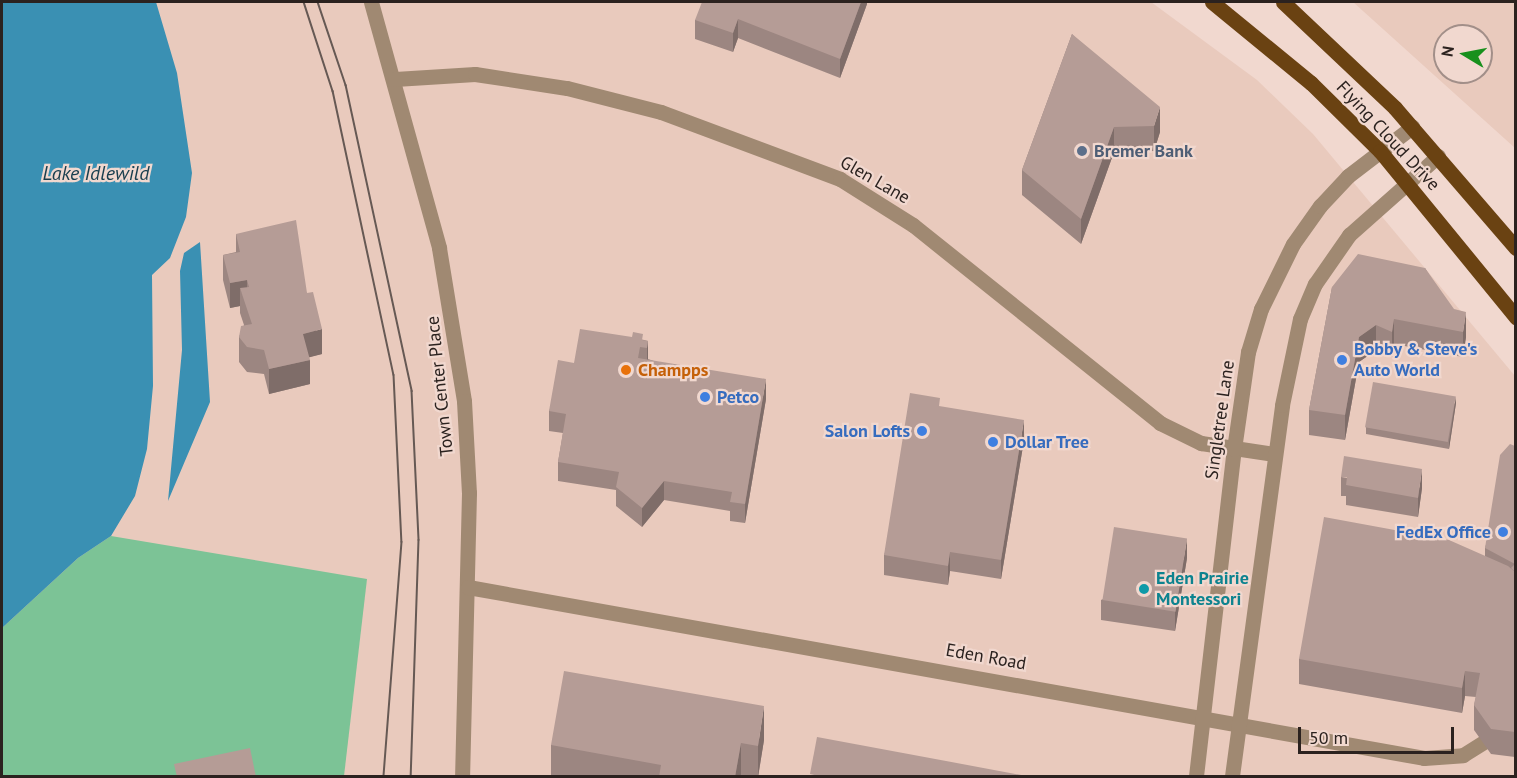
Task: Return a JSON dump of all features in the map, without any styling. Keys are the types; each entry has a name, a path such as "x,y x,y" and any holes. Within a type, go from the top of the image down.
{"main road":[{"name":"Flying Cloud Drive","path":"1212,2 1311,83 1380,151 1515,317"},
{"name":"Flying Cloud Drive","path":"1283,2 1412,127 1515,248"}],"street":[{"name":"Town Center Place","path":"371,2 395,79 455,327 469,493 462,777"},
{"name":"Glen Lane","path":"395,79 475,74 567,88 661,112 840,179 913,225 1160,423 1182,437 1234,449 1274,454"},
{"name":"Singletree Lane","path":"1196,777 1234,449 1248,352 1276,276 1320,206 1380,151 1412,127"},
{"path":"1232,777 1288,360 1316,284 1349,235 1438,156"},
{"name":"Eden Road","path":"468,587 1203,716 1239,725 1442,759 1462,755 1499,741 1487,720"}],"shaded area":[{"path":"2,2 1151,2 1257,80 1313,134 1515,376 1515,776 2,776"},
{"path":"1353,2 1515,2 1515,148 1444,84 1493,84 1493,24 1433,24 1433,74"}],"green space":[{"path":"111,536 367,579 344,776 2,776 2,628 78,558"}],"water":[{"name":"Lake Idlewild","path":"2,2 156,2 177,73 192,173 186,217 170,258 152,275 153,386 147,449 135,496 111,536 78,558 2,628"},
{"path":"200,242 210,402 168,501 182,350 180,271 184,253"}],"building":[{"path":"702,2 861,2 840,59 738,19 733,33 695,20"},
{"name":"Bremer Bank","path":"1072,34 1160,107 1154,126 1114,127 1081,219 1022,170"},
{"path":"296,220 307,293 313,292 322,329 303,334 310,360 269,369 264,350 247,347 239,337 241,326 252,324 240,288 249,287 247,280 230,283 223,255 240,252 236,234"},
{"name":"Bobby & Steve's Auto World","path":"1358,254 1425,268 1454,309 1466,312 1463,332 1394,319 1392,332 1376,325 1359,337 1345,415 1309,410 1332,287"},
{"path":"580,329 632,337 633,332 643,334 642,340 648,341 647,348 640,347 638,358 766,379 745,504 730,502 732,492 664,481 642,508 616,487 619,472 558,462 566,414 549,411 558,360 574,363"},
{"path":"1373,382 1456,397 1448,442 1365,427"},
{"path":"910,393 940,398 939,406 1024,420 1001,560 950,552 948,566 884,555"},
{"name":"FedEx Office","path":"1510,444 1515,446 1515,564 1485,548 1500,455"},
{"path":"1344,456 1422,469 1418,498 1346,485 1347,477 1341,477"},
{"path":"1324,517 1449,540 1508,566 1515,572 1515,732 1491,729 1474,705 1480,673 1465,671 1462,688 1299,659"},
{"name":"Eden Prairie Montessori","path":"1114,527 1187,539 1176,612 1102,600"},
{"path":"564,671 764,706 758,746 741,743 735,777 659,777 661,765 551,745"},
{"path":"817,737 1032,777 823,777 810,774"},
{"path":"250,748 256,777 177,777 174,764"}],"tram line":[{"path":"304,2 333,91 394,375 402,542 384,776"},
{"path":"318,2 346,85 412,391 419,540 411,776"}],"place":[{"name":"Bremer Bank","path":"1082,151"},
{"name":"Bobby & Steve's Auto World","path":"1342,360"},
{"name":"Champps","path":"626,370"},
{"name":"Petco","path":"705,397"},
{"name":"Salon Lofts","path":"922,431"},
{"name":"Dollar Tree","path":"993,442"},
{"name":"FedEx Office","path":"1503,532"},
{"name":"Eden Prairie Montessori","path":"1144,589"}]}
